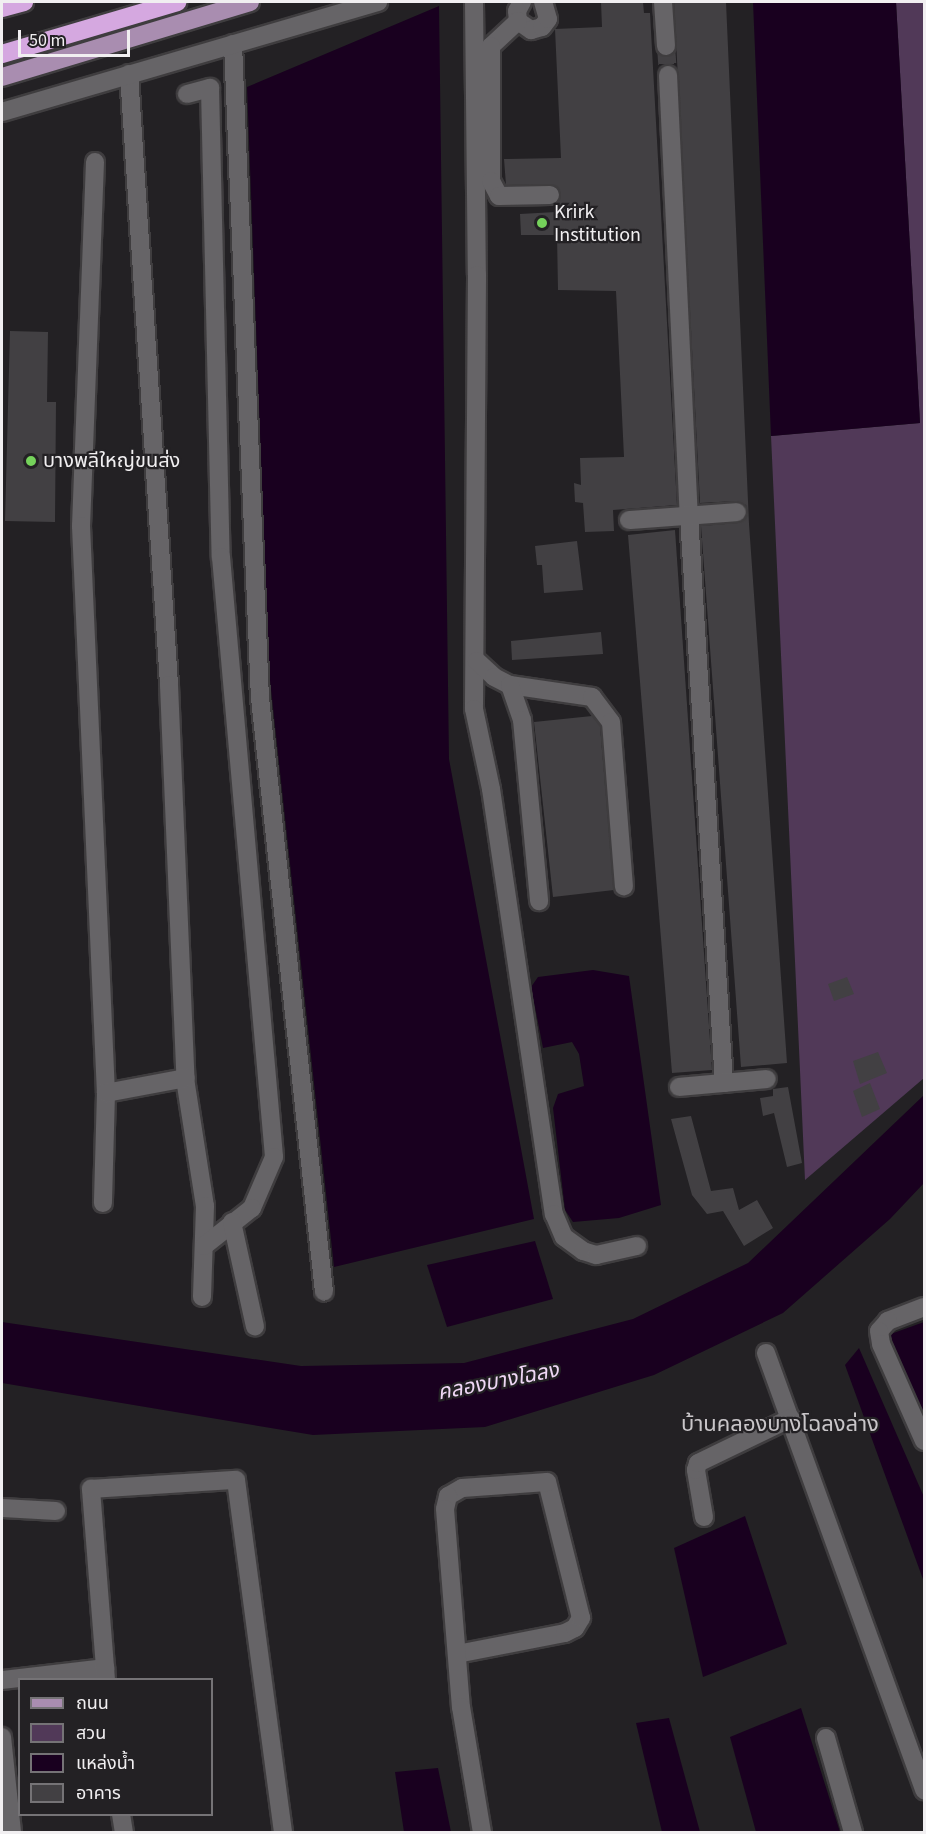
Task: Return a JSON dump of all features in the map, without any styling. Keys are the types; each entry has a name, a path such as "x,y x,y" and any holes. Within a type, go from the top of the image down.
{"highway":[{"path":"2,8 24,2"},
{"path":"2,54 177,2"}],"main road":[{"path":"5,75 250,2"}],"street":[{"path":"2,112 378,2"},
{"path":"474,2 477,661 474,709 491,789 554,1214 564,1237 582,1251 596,1255 637,1246"},
{"path":"522,2 516,10 518,21 526,28 542,27 549,14 543,2"},
{"path":"663,2 666,46"},
{"path":"518,21 491,46 491,180 499,196 550,195"},
{"path":"233,44 260,698 324,1292"},
{"path":"129,74 170,685 186,1078 205,1206 202,1297"},
{"path":"668,75 689,516 724,1083"},
{"path":"187,94 210,88 221,557 274,1157 252,1208 232,1221 204,1246"},
{"path":"95,162 81,526 106,1093 103,1203"},
{"path":"629,520 737,512"},
{"path":"477,661 494,677 510,685 592,697 610,722 624,886"},
{"path":"510,685 522,720 538,901"},
{"path":"106,1093 186,1078"},
{"path":"679,1087 766,1079"},
{"path":"232,1221 255,1327"},
{"path":"924,1307 888,1321 879,1331 881,1344 924,1441"},
{"path":"766,1353 924,1790"},
{"path":"704,1517 696,1470 698,1463 791,1418"},
{"path":"37,1678 106,1674 91,1489 236,1480 283,1833"},
{"path":"457,1654 565,1633 575,1628 581,1618 547,1482 462,1488 448,1496 445,1509 460,1707 482,1833"},
{"path":"2,1508 56,1511"},
{"path":"2,1680 18,1679"},
{"path":"2,1737 12,1833"},
{"path":"826,1738 853,1833"},
{"path":"122,1816 123,1833"}],"green space":[{"path":"896,2 924,2 924,1078 805,1180 771,436 920,423"}],"water":[{"path":"753,2 896,2 920,423 771,436"},
{"path":"439,6 449,759 534,1219 334,1267 269,671 247,87"},
{"path":"593,970 629,976 661,1205 619,1218 573,1222 565,1210 553,1108 558,1094 584,1086 579,1054 572,1042 543,1048 531,987 538,977"},
{"name":"คลองบางโฉลง","path":"924,1095 924,1183 890,1219 783,1313 654,1375 485,1427 313,1435 2,1383 2,1322 301,1366 464,1363 633,1319 748,1263"},
{"path":"535,1241 553,1299 447,1327 427,1265"},
{"path":"924,1322 924,1416 888,1335"},
{"path":"859,1348 924,1497 924,1582 845,1365"},
{"path":"745,1516 787,1644 703,1677 674,1548"},
{"path":"801,1708 840,1832 756,1832 730,1737"},
{"path":"669,1718 700,1832 662,1832 636,1723"},
{"path":"438,1768 451,1832 404,1832 395,1772"}],"building":[{"path":"601,2 643,2 644,13 650,13 677,505 613,510 614,531 585,532 583,503 575,502 574,483 581,485 580,458 624,457 616,291 558,290 557,235 521,235 520,214 556,212 560,190 550,184 506,185 504,159 561,158 555,29 602,27"},
{"path":"674,2 726,2 749,524 787,1063 741,1067 701,526 738,523 748,512 746,505 737,501 700,503"},
{"name":"บางพลีใหญ่ขนส่ง","path":"10,331 48,332 47,402 56,402 55,522 5,521"},
{"path":"675,530 712,1070 672,1073 628,535"},
{"path":"577,541 583,590 544,593 542,565 537,565 535,546"},
{"path":"601,632 603,654 512,660 511,641"},
{"path":"592,716 600,726 614,890 553,897 534,722"},
{"path":"847,977 854,994 834,1001 828,984"},
{"path":"878,1052 887,1073 860,1084 853,1061"},
{"path":"870,1083 880,1109 862,1117 853,1091"},
{"path":"788,1087 802,1163 787,1167 774,1113 763,1116 760,1098 773,1096 773,1089"},
{"path":"691,1116 711,1191 733,1188 739,1210 757,1200 773,1228 744,1246 723,1211 707,1214 692,1195 671,1119"}],"tunnel":[{"path":"666,46 668,75"}],"place":[{"name":"Krirk Institution","path":"542,223"},
{"name":"บางพลีใหญ่ขนส่ง","path":"31,461"}],"district":[{"name":"บ้านคลองบางโฉลงล่าง","path":"780,1425"}]}
